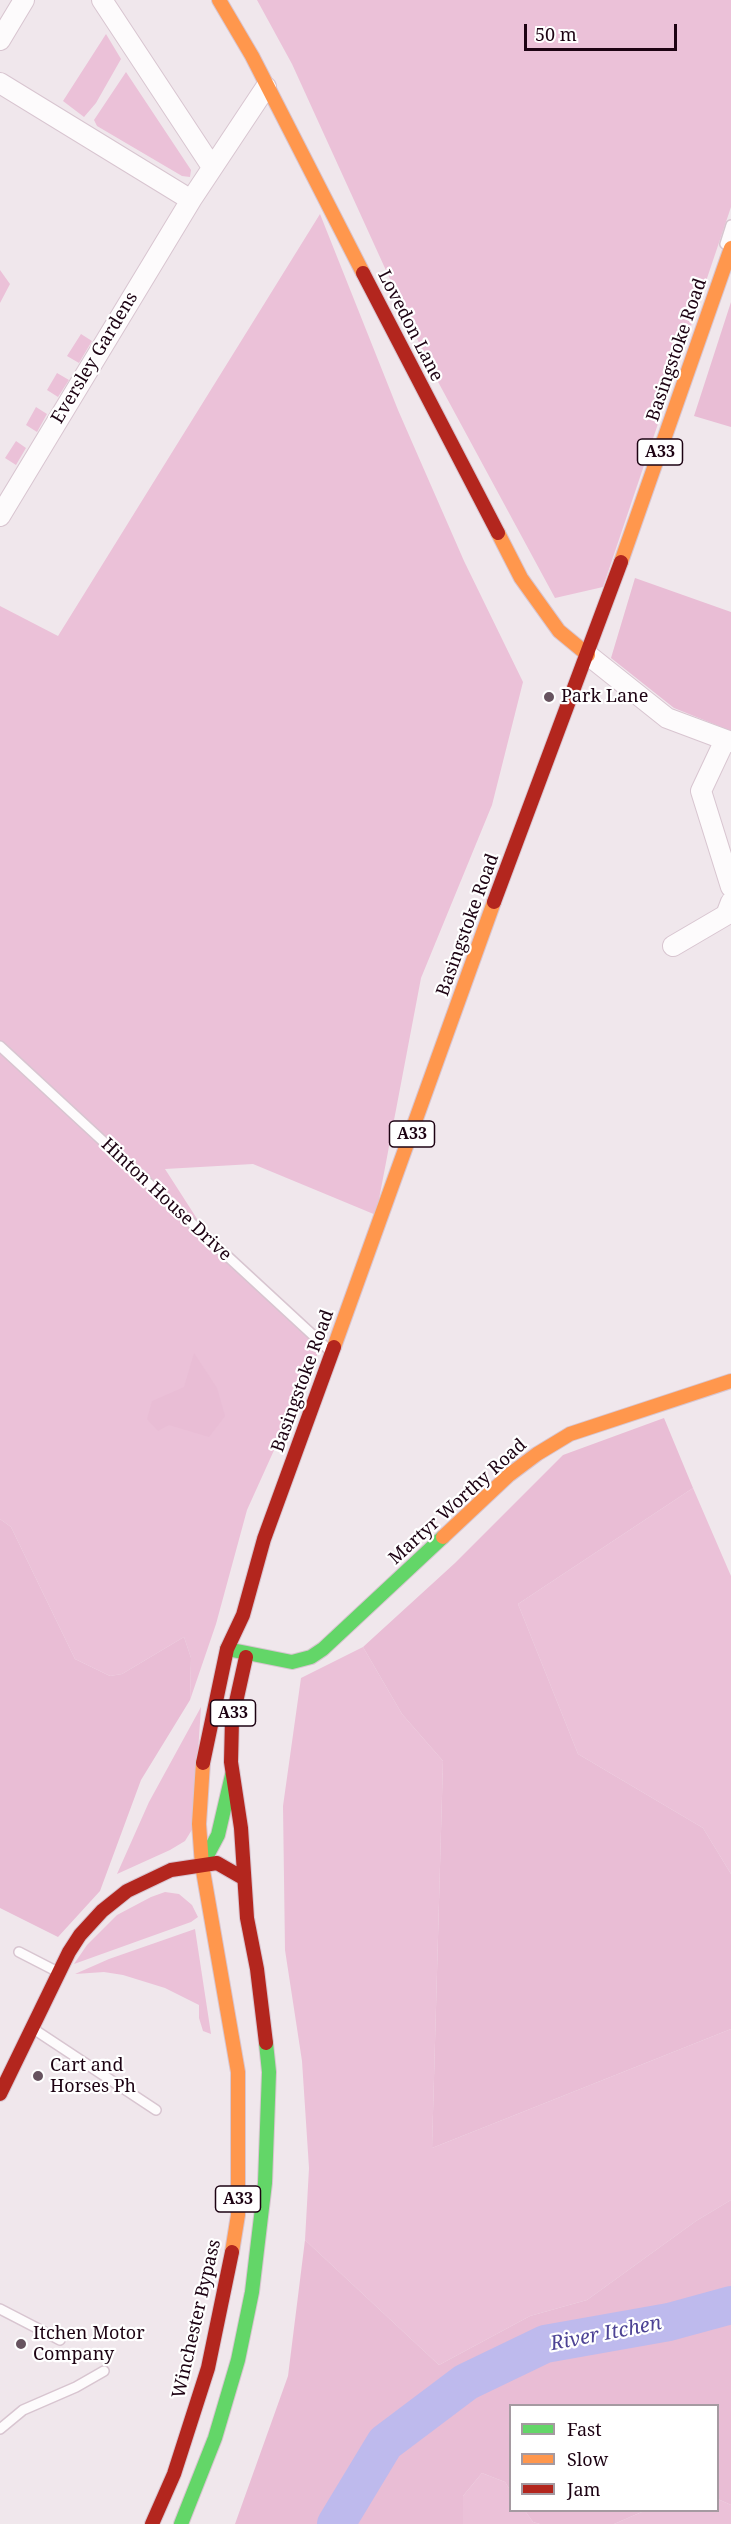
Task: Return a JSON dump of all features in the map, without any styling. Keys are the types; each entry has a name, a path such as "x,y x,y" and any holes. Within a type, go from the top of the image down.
{"main road":[{"name":"Lovedon Lane","path":"219,0 252,56 521,578 559,631 588,655"},
{"name":"Basingstoke Road","path":"202,1864 200,1824 203,1762 227,1649 243,1615 264,1539 564,710 588,655 731,248"},
{"name":"Martyr Worthy Road","path":"227,1649 292,1662 311,1657 323,1649 509,1475 537,1454 570,1434 590,1426 731,1382"},
{"name":"Basingstoke Road","path":"243,1615 247,1653 232,1720 232,1775 241,1828 243,1878"},
{"path":"202,1864 218,1835 232,1775"},
{"path":"0,2094 58,1972 80,1935 102,1911 127,1891 171,1870 217,1863 243,1878"},
{"name":"Winchester Bypass","path":"152,2524 174,2474 208,2368 238,2215 238,2072 202,1864"},
{"name":"A33","path":"181,2524 215,2438 238,2360 252,2292 265,2183 268,2072 257,1969 243,1878"}],"street":[{"path":"0,40 24,0"},
{"path":"102,0 212,167"},
{"path":"0,83 191,200"},
{"name":"Eversley Gardens","path":"0,516 191,200 266,87"},
{"path":"588,655 667,718 728,741 701,791 731,887"},
{"path":"673,945 726,915 731,902"}],"lane":[{"path":"706,321 708,292 731,225"},
{"name":"Hinton House Drive","path":"0,1046 333,1353"},
{"path":"19,1952 58,1972"},
{"path":"31,2027 156,2110"},
{"path":"0,2309 60,2340"},
{"path":"0,2429 23,2410 76,2387 104,2371"}],"shaded area":[{"path":"257,0 731,0 731,207 603,587 555,598 430,367 292,64"},
{"path":"106,34 121,59 96,103 84,117 63,101"},
{"path":"126,72 191,170 190,177 182,176 97,126 94,120"},
{"path":"320,214 398,410 464,561 523,682 492,805 421,978 376,1215 253,1164 165,1169 203,1228 322,1344 247,1510 216,1624 190,1700 191,1658 184,1637 122,1674 110,1676 75,1659 11,1527 0,1519 0,606 58,636"},
{"path":"0,270 10,284 0,303"},
{"path":"731,302 731,427 694,416"},
{"path":"81,334 92,341 79,363 67,356"},
{"path":"57,373 69,380 58,397 47,390"},
{"path":"36,407 47,414 37,432 26,425"},
{"path":"16,441 26,448 16,465 5,458"},
{"path":"635,578 731,612 731,731 674,708 611,658"},
{"path":"194,1353 217,1388 225,1416 209,1437 169,1425 158,1431 147,1419 152,1401 184,1387"},
{"path":"664,1418 693,1488 518,1604 578,1754 703,1828 731,1874 731,2029 432,2148 443,1761 402,1714 363,1647 455,1563 563,1455"},
{"path":"693,1488 731,1576 731,1874 703,1828 578,1754 518,1604"},
{"path":"0,1519 11,1527 75,1659 110,1676 122,1674 184,1637 191,1658 190,1700 141,1780 100,1891 58,1937 0,1908"},
{"path":"363,1647 402,1714 443,1761 432,2148 731,2029 731,2200 696,2221 587,2300 530,2316 439,2365 305,2240 309,2168 302,2061 285,1950 283,1806 301,1678"},
{"path":"201,1707 193,1828 185,1841 117,1874 149,1802"},
{"path":"165,1892 179,1894 192,1905 198,1917 191,1922 74,1964 87,1945 117,1915"},
{"path":"195,1929 211,2034 203,2031 199,2018 199,2005 165,1988 123,1975 104,1972 75,1974 109,1959"},
{"path":"731,2200 731,2505 719,2499 719,2404 509,2404 509,2488 505,2482 482,2473 463,2496 463,2524 235,2524 288,2376 305,2240 439,2365 530,2316 587,2300 696,2221"},
{"path":"482,2473 505,2482 509,2488 509,2512 526,2512 533,2522 540,2524 463,2524 463,2496"},
{"path":"719,2499 731,2505 731,2524 614,2524 642,2512 719,2512"},
{"path":"526,2512 642,2512 614,2524 540,2524 533,2522"}],"waterway":[{"name":"River Itchen","path":"336,2524 385,2443 466,2382 545,2344 669,2322 731,2305"}],"traffic: fast":[{"path":"227,1649 292,1662 311,1657 323,1649 443,1537"},
{"path":"202,1865 218,1835 232,1775"},
{"path":"181,2524 215,2438 238,2360 252,2292 265,2183 269,2072 266,2043"}],"traffic: slow":[{"path":"219,0 252,56 363,273"},
{"path":"621,562 731,248"},
{"path":"498,533 521,578 559,631 588,655"},
{"path":"334,1347 494,902"},
{"path":"443,1537 509,1475 537,1454 570,1434 731,1381"},
{"path":"203,1763 199,1824 202,1865 238,2072 238,2215 232,2252"}],"traffic: jam":[{"path":"363,273 498,533"},
{"path":"494,902 621,562"},
{"path":"203,1763 227,1649 243,1615 264,1539 334,1347"},
{"path":"246,1657 232,1720 231,1762 241,1828 247,1918 257,1969 266,2043"},
{"path":"0,2094 69,1952 80,1935 102,1911 127,1891 171,1870 217,1863 243,1878"},
{"path":"152,2524 174,2474 208,2368 232,2252"}],"place":[{"name":"Park Lane","path":"549,697"},
{"name":"Cart and Horses Ph","path":"38,2076"},
{"name":"Itchen Motor Company","path":"21,2344"}]}
